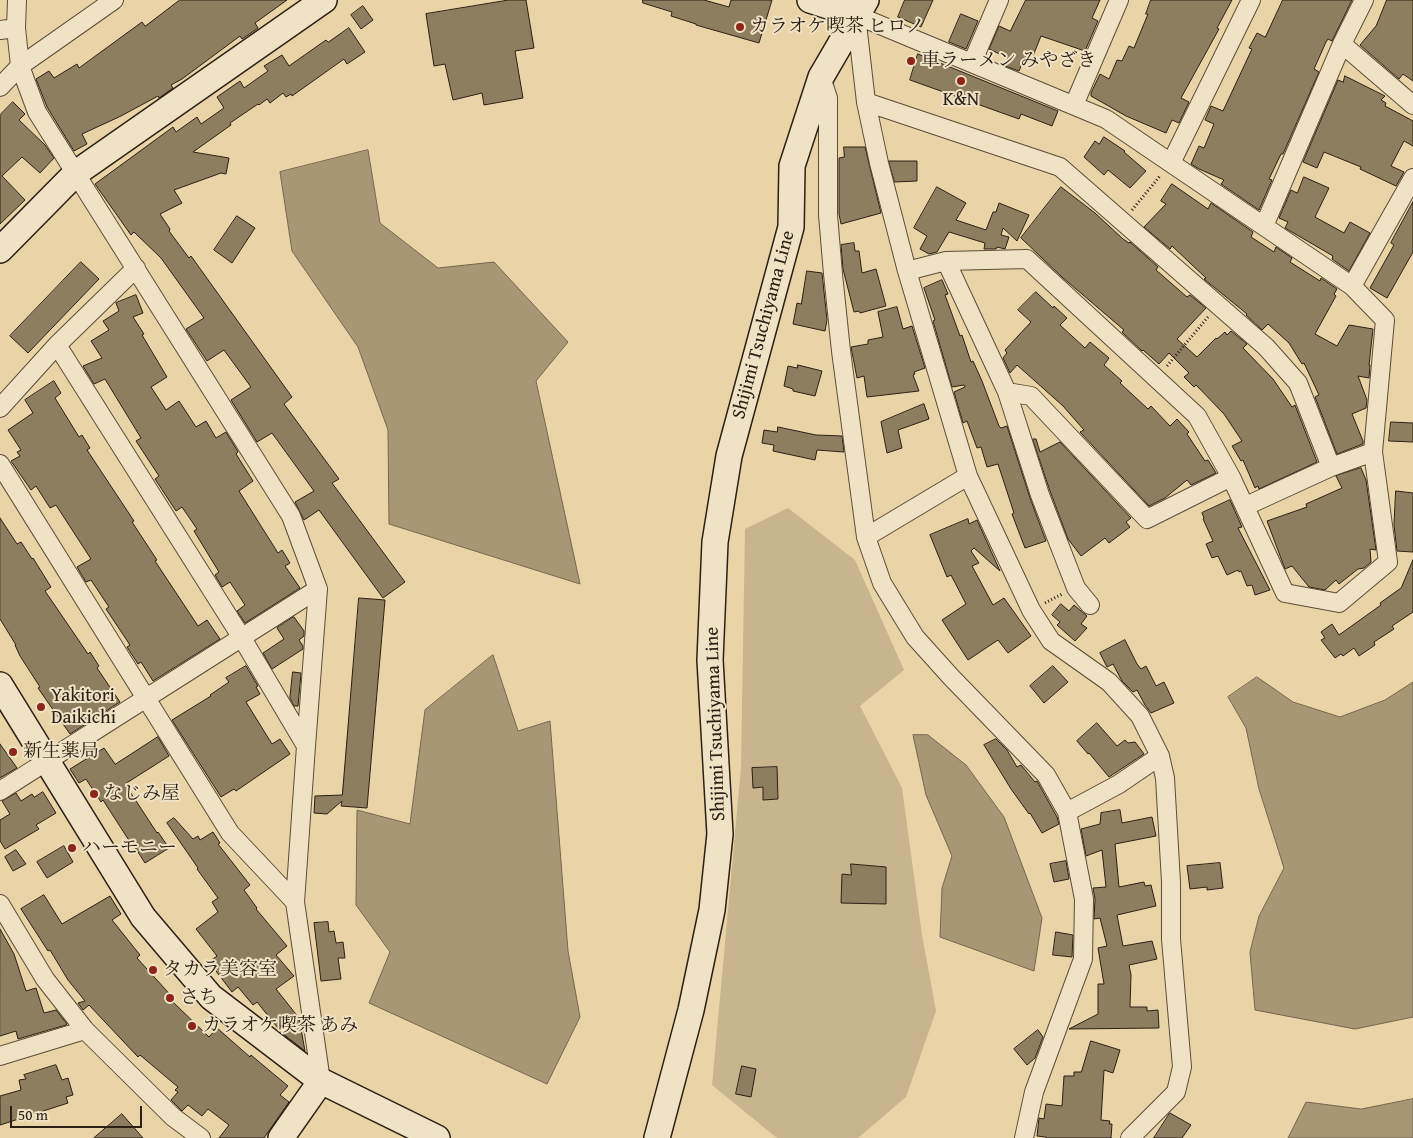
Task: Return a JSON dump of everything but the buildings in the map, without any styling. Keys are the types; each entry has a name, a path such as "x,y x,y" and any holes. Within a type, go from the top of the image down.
{"street":[{"path":"17,0 8,29 37,112 291,516 318,589 296,902 321,1081 280,1138"},
{"path":"0,87 20,66 114,0"},
{"path":"0,250 76,174 324,0"},
{"path":"810,0 861,8 972,63 1106,119 1352,286 1385,320 1373,452 1388,562 1339,603 1285,593 1246,506 1197,416 1027,259 946,261 907,271"},
{"path":"972,63 999,0"},
{"path":"1074,105 1118,0"},
{"path":"1171,163 1251,0"},
{"path":"1264,226 1342,44 1364,0"},
{"path":"861,8 866,102 879,163 907,271 968,476 1031,610 1051,640 1109,682 1140,716 1160,756 1165,778 1171,882 1171,939 1182,1067 1176,1092 1130,1138"},
{"name":"Shijimi Tsuchiyama Line","path":"657,1138 691,1010 712,910 720,834 710,660 715,542 729,456 791,227 792,166 821,77 861,8"},
{"path":"1342,44 1413,105"},
{"path":"821,77 828,98 828,215 833,274 841,351 866,536 882,583 915,637 1046,775 1067,812 1084,899 1083,959 1034,1092 1024,1138"},
{"path":"866,102 1060,167 1266,347 1298,383 1331,467"},
{"path":"1352,286 1413,178"},
{"path":"946,261 1007,392 1040,495 1076,588 1090,605"},
{"path":"0,408 57,345 136,268"},
{"path":"57,345 242,638 306,746"},
{"path":"1007,392 1031,396 1147,519 1231,477"},
{"path":"1246,506 1331,467 1373,452"},
{"path":"0,464 230,833 296,902"},
{"path":"866,536 968,476"},
{"path":"0,791 318,589"},
{"path":"0,685 144,917 211,997 321,1081 436,1138"},
{"path":"1067,812 1119,784 1160,756"},
{"path":"2,912 45,979 85,1030 173,1117 201,1138"},
{"path":"0,1056 85,1030"}],"path":[{"path":"1123,222 1171,163"},
{"path":"1156,379 1218,305"},
{"path":"1031,610 1076,588"}],"shaded area":[{"path":"368,150 380,223 438,268 494,262 568,342 536,381 580,584 389,524 388,430 358,347 292,251 280,172"},
{"path":"788,508 855,560 904,670 860,706 902,788 922,935 936,1011 906,1097 858,1138 777,1138 712,1085 741,767 745,529"},
{"path":"493,655 518,731 550,721 568,951 580,1017 547,1084 369,1003 390,952 356,905 357,810 410,824 425,710"},
{"path":"1257,677 1293,702 1340,717 1385,700 1413,682 1413,1017 1355,1029 1255,1010 1250,952 1259,916 1284,868 1259,789 1246,728 1228,697"},
{"path":"913,735 928,735 966,765 1004,817 1042,918 1034,971 940,937 942,888 952,856 926,795"},
{"path":"1413,1099 1413,1138 1288,1138 1306,1102 1361,1109"}],"place":[{"name":"カラオケ喫茶 ヒロノ","path":"740,27"},
{"name":"車ラーメン みやざき","path":"911,61"},
{"name":"K&N","path":"961,81"},
{"name":"Yakitori Daikichi","path":"41,707"},
{"name":"新生薬局","path":"13,752"},
{"name":"なじみ屋","path":"94,794"},
{"name":"ハーモニー","path":"72,848"},
{"name":"タカラ美容室","path":"153,970"},
{"name":"さち","path":"170,998"},
{"name":"カラオケ喫茶 あみ","path":"192,1026"}]}
